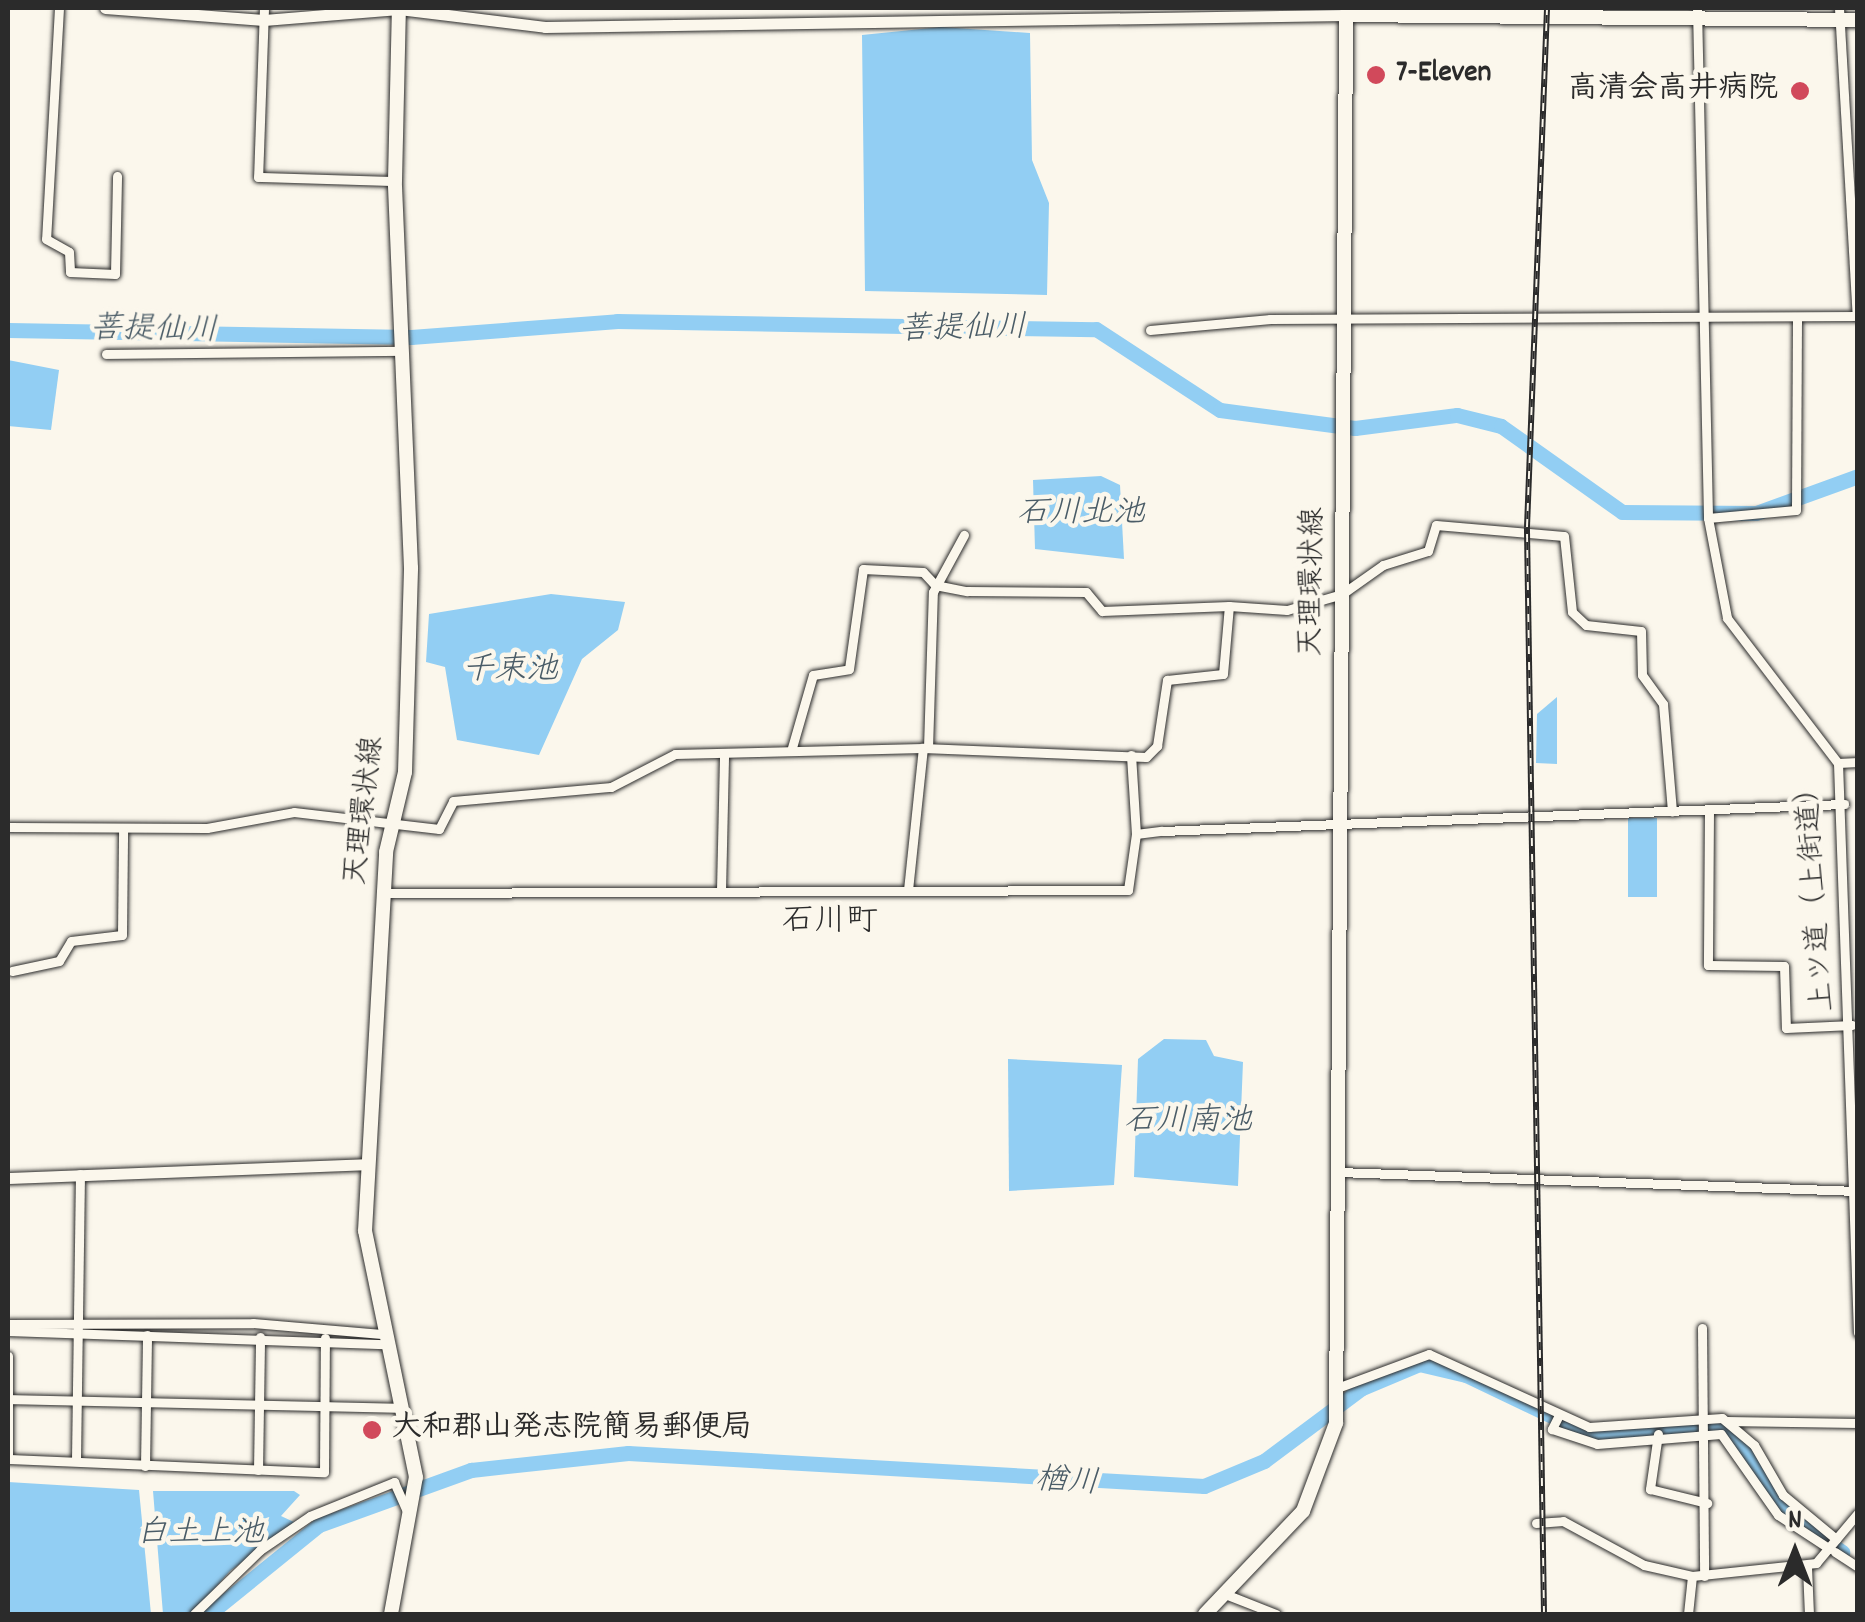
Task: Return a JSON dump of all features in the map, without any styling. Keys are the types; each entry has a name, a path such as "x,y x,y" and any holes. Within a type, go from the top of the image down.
{"main road":[{"name":"天理環状線","path":"391,1614 413,1526 416,1477 368,1262 366,1164 394,825 405,772 411,568 395,181 399,8"},
{"path":"1346,16 1839,14 1858,20"},
{"name":"天理環状線","path":"1205,1614 1304,1511 1336,1423 1346,16"}],"street":[{"path":"60,8 46,238 69,252 70,272 116,274 117,176"},
{"path":"105,8 264,14 399,8 545,27 1346,16"},
{"name":"上ツ道（上街道）","path":"1697,13 1699,321 1708,518 1726,618 1838,762 1853,910 1853,1191 1858,1333"},
{"path":"264,14 258,177 395,181"},
{"path":"1150,330 1345,318 1699,321 1857,316 1839,14"},
{"path":"1708,518 1796,510 1797,318"},
{"path":"106,354 403,349"},
{"path":"791,751 813,675 849,669 863,569 923,572 935,585 1086,592 1102,611 1229,606 1287,610 1342,594 1383,565 1428,551 1436,525 1564,536 1572,612 1586,625 1642,631 1642,675 1665,718 1672,812"},
{"path":"908,890 926,748 935,585 964,535"},
{"path":"8,827 122,831 262,824 294,812 439,829 453,802 594,791 664,755 926,748 1131,755 1157,746 1167,680 1223,674 1229,606"},
{"path":"720,890 724,753"},
{"path":"388,893 1128,890 1136,834 1131,755"},
{"path":"1838,762 1858,762"},
{"path":"1136,834 1340,821 1844,804"},
{"path":"1709,811 1708,965 1784,966 1786,1028 1852,1025"},
{"path":"12,971 58,961 72,941 122,935 122,831"},
{"path":"8,1178 366,1164"},
{"path":"1338,1172 1853,1191"},
{"path":"76,1460 80,1174"},
{"path":"8,1324 147,1335 383,1339"},
{"path":"1702,1328 1707,1503 1704,1576"},
{"path":"8,1332 80,1330 383,1339"},
{"path":"145,1466 147,1335"},
{"path":"258,1470 260,1337"},
{"path":"8,1356 8,1458 324,1472 325,1338"},
{"path":"1337,1391 1430,1354 1589,1426 1726,1421 1858,1424"},
{"path":"8,1399 403,1408"},
{"path":"1559,1415 1552,1429 1579,1440 1658,1436 1702,1422"},
{"path":"1726,1421 1783,1495 1858,1567"},
{"path":"1655,1422 1658,1436 1650,1489 1707,1503"},
{"path":"1702,1422 1730,1441 1778,1515 1833,1546"},
{"path":"194,1614 260,1550 394,1482 413,1526"},
{"path":"1536,1524 1564,1521 1644,1565 1704,1576 1807,1566 1833,1546 1858,1513"},
{"path":"1807,1566 1809,1614"},
{"path":"1688,1614 1692,1576"},
{"path":"1225,1594 1276,1614"}],"water":[{"path":"941,27 1030,33 1032,160 1049,203 1047,295 865,291 862,35"},
{"path":"8,360 59,370 51,430 8,426"},
{"name":"石川北池","path":"1101,476 1120,485 1124,559 1035,549 1033,480"},
{"name":"千束池","path":"551,594 625,602 618,630 582,659 539,755 457,740 445,667 426,662 429,614"},
{"path":"1557,697 1557,764 1536,763 1537,714"},
{"path":"1628,818 1657,818 1657,897 1628,897"},
{"name":"石川南池","path":"1164,1039 1206,1040 1214,1056 1243,1062 1238,1186 1134,1177 1138,1059"},
{"name":"石川南池","path":"1008,1059 1122,1065 1114,1185 1009,1191"},
{"name":"白土上池","path":"8,1482 139,1490 151,1614 8,1614"},
{"name":"白土上池","path":"153,1491 294,1491 300,1495 281,1516 296,1523 230,1571 192,1614 163,1614"}],"waterway":[{"name":"菩提仙川","path":"8,330 411,337 617,321 1096,329 1220,410 1355,428 1457,415 1501,426 1622,512 1756,513 1858,476"},
{"name":"楢川","path":"209,1614 319,1525 471,1470 628,1453 1204,1486 1264,1461 1362,1388 1419,1364 1466,1375 1594,1436 1715,1423 1747,1450 1777,1506 1842,1552"}],"railway":[{"path":"1544,1614 1527,527 1547,8"}],"place":[{"name":"7-Eleven","path":"1376,75"},
{"name":"高清会高井病院","path":"1800,91"},
{"name":"大和郡山発志院簡易郵便局","path":"372,1430"}],"district":[{"name":"石川町","path":"830,923"}]}
